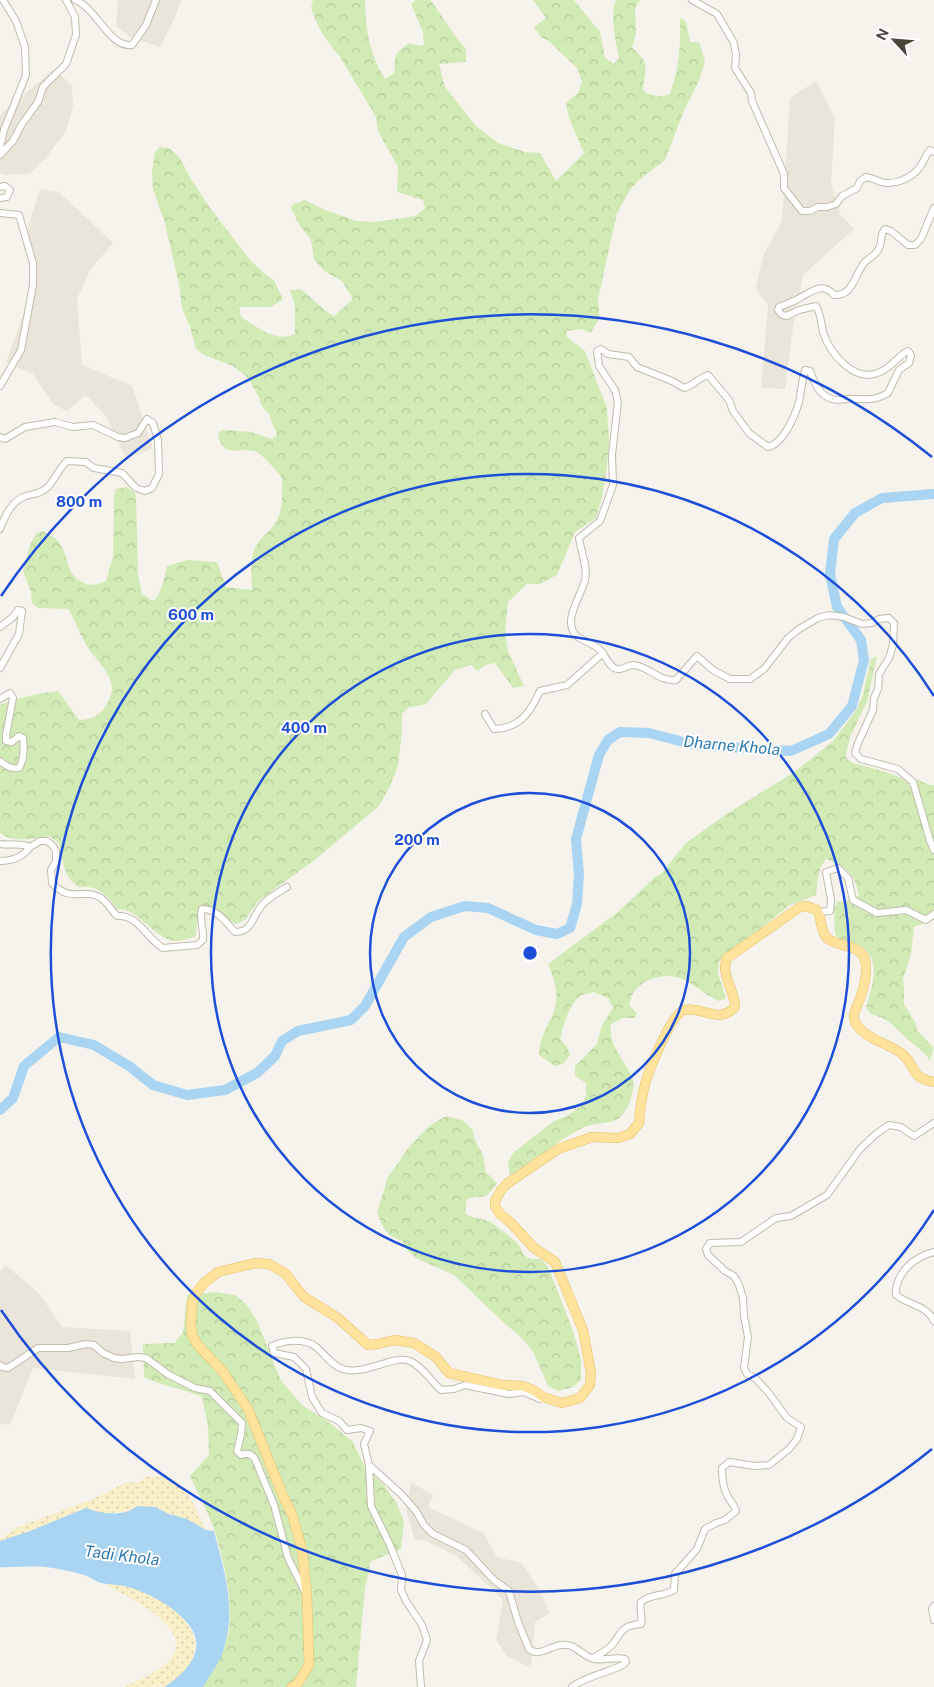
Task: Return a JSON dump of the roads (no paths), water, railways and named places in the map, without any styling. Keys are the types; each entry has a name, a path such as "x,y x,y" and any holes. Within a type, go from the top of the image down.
{"main road":[{"path":"295,1686 309,1666 307,1596 302,1549 292,1514 248,1409 223,1372 197,1344 192,1335 192,1303 196,1293 204,1283 218,1272 231,1268 255,1263 269,1264 285,1273 304,1296 338,1318 368,1345 394,1340 414,1343 436,1357 449,1373 502,1385 522,1386 533,1390 543,1397 562,1402 580,1398 590,1385 591,1373 583,1330 555,1262 533,1247 500,1214 495,1206 496,1197 508,1183 558,1149 592,1136 618,1138 630,1134 639,1123 640,1108 647,1079 677,1015 684,1010 706,1012 719,1016 730,1013 735,1007 735,1000 724,970 727,958 800,907 813,908 818,912 827,938 857,950 865,961 864,988 854,1016 858,1026 868,1035 886,1043 901,1053 907,1059 915,1074 922,1079 934,1082"}],"street":[{"path":"0,147 4,130 26,75 25,47 16,20 4,0"},
{"path":"0,155 13,141 22,124 38,102 43,87 66,64 76,35 75,16 66,0"},
{"path":"75,0 83,3 90,9 114,39 126,46 132,45 140,35 156,0"},
{"path":"692,0 717,14 734,43 735,68 751,93 752,101 784,174 784,188 794,202 800,206 802,211 810,211 818,207 836,204 842,196 857,188 860,181 866,177 875,178 883,182 904,180 913,174 920,166 924,157 932,149"},
{"path":"0,187 5,186 10,190 7,197 0,198"},
{"path":"934,208 921,239 915,245 908,245 891,231 885,229 881,233 880,248 864,262 848,291 840,296 834,296 830,290 813,289 780,307 778,310 782,315 787,316 799,310 816,306 828,344 840,360 853,371 868,376 879,373 892,366 903,353 908,351 911,355 909,363 899,370 888,393 870,400 852,398 838,400 827,397 816,387 810,371 805,370 798,405 781,440 774,446 768,447 749,433 733,411 729,400 708,375 701,377 690,387 684,388 637,367 629,357 608,354 601,349 597,351 599,366 615,390 618,402 612,455 613,485 600,521 579,538 583,555 585,580 578,595 571,622 573,631 600,649 613,667 618,670 632,665 644,668 659,677 676,680 697,656 713,670 730,679 750,679 764,669 788,638 818,618 829,615 862,624 889,618 894,623 893,645 889,658 879,674 873,710 855,753 861,759 898,769 913,782 934,850"},
{"path":"0,213 19,215 34,262 33,285 21,350 0,386"},
{"path":"0,437 5,438 25,427 55,422 73,427 93,425 118,437 125,438 138,433 147,419 154,423 158,440 158,474 152,488 145,491 136,488 122,473 94,468 86,462 66,461 59,468 48,487 38,493 24,496 13,504 0,529"},
{"path":"0,627 14,617 18,610 22,612 19,634 0,668"},
{"path":"485,714 494,729 504,729 514,725 524,718 531,709 540,691 567,685 603,653"},
{"path":"0,699 10,693 13,698 6,740 12,742 19,736 23,738 24,746 22,765 19,768 13,769 0,761"},
{"path":"0,861 20,857 40,841 47,841 56,851 56,861 51,870 52,883 58,890 67,894 91,894 102,898 117,916 125,915 139,924 145,934 163,948 197,945 203,940 204,929 200,915 202,908 219,914 235,932 243,932 250,926 264,903 287,887"},
{"path":"0,844 26,845 30,848"},
{"path":"818,912 830,911 832,900 826,872 838,868 848,878 853,900 877,913 906,910 926,920 934,914"},
{"path":"592,1659 602,1654 613,1644 617,1635 625,1628 641,1624 642,1619 639,1610 641,1602 648,1597 670,1593 674,1590 675,1574 697,1549 706,1529 726,1520 736,1511 736,1508 726,1495 722,1468 729,1462 755,1466 769,1465 789,1449 797,1438 801,1427 787,1418 768,1392 755,1378 747,1374 744,1368 748,1337 740,1286 734,1276 725,1271 708,1255 706,1249 710,1243 741,1242 776,1218 791,1216 827,1195 860,1149 876,1134 889,1126 901,1127 914,1136 934,1123"},
{"path":"934,1252 913,1262 901,1274 896,1285 896,1295 903,1301 914,1303 932,1315 934,1321"},
{"path":"421,1687 419,1661 427,1640 422,1625 401,1590 402,1575 371,1506 369,1465 364,1444 370,1431 361,1428 347,1430 339,1421 322,1413 312,1397 306,1369 294,1357 274,1354 272,1346 281,1342 302,1341 315,1346 328,1360 342,1369 358,1370 380,1366 395,1360 409,1360 420,1367 441,1390 454,1389 465,1385 509,1394 524,1392 540,1399 543,1397"},
{"path":"0,1366 8,1368 38,1348 68,1348 86,1344 94,1346 114,1358 122,1359 138,1356 146,1358 169,1375 195,1388 210,1391 242,1423 237,1451 240,1455 247,1453 252,1455 255,1459 274,1505 288,1558 307,1596"},
{"path":"369,1465 401,1494 433,1534 466,1550 494,1580 510,1591 518,1622 532,1652 550,1649 560,1644 571,1645 592,1659 605,1660 619,1657 625,1659 626,1662 616,1669 576,1682 572,1687"},
{"path":"934,1606 932,1609 934,1620"}],"water":[{"name":"Tadi Khola","path":"137,1506 155,1507 169,1514 187,1519 206,1530 214,1531 226,1578 229,1625 221,1657 203,1687 165,1687 184,1671 192,1661 196,1649 196,1638 191,1628 173,1609 138,1590 125,1586 101,1583 70,1571 40,1566 0,1567 0,1541 86,1508 98,1512 119,1513 126,1512"}],"waterway":[{"name":"Dharne Khola","path":"0,1110 13,1098 24,1066 59,1037 94,1045 129,1066 153,1085 187,1095 225,1090 257,1073 275,1056 282,1041 298,1031 351,1020 365,1006 404,937 431,917 465,906 488,908 536,930 557,934 570,928 577,904 579,874 576,839 599,755 608,740 620,732 649,733 695,745 791,751 829,734 852,706 864,660 861,640 837,607 830,574 834,539 855,513 882,498 934,494"}]}
